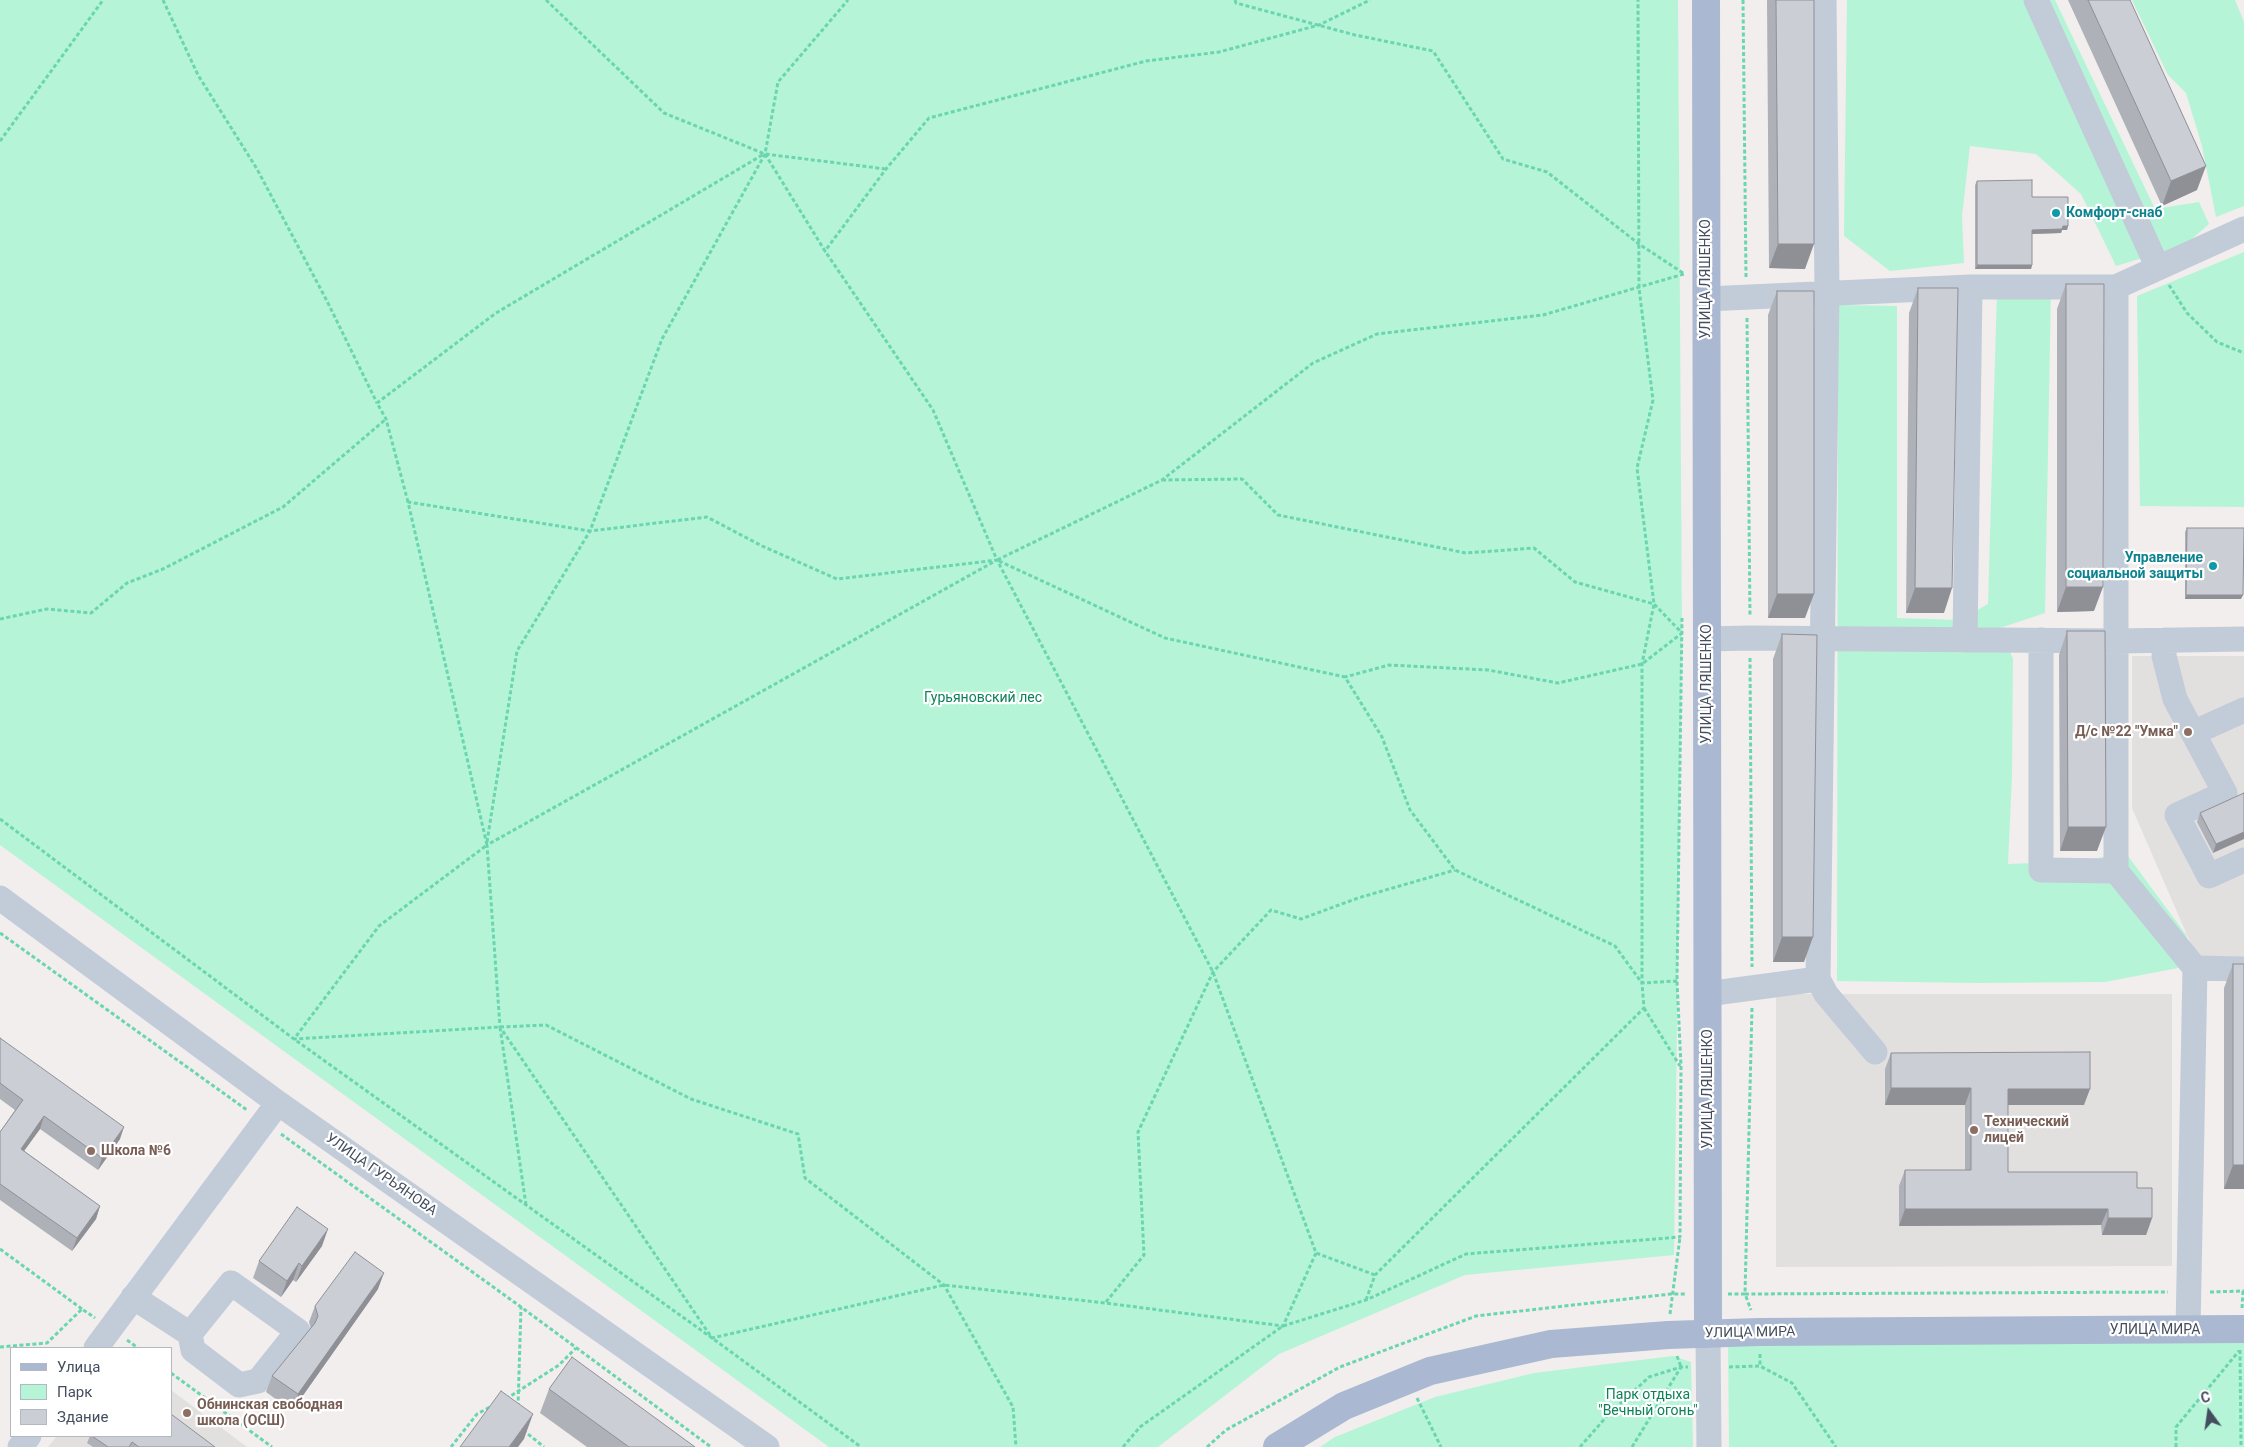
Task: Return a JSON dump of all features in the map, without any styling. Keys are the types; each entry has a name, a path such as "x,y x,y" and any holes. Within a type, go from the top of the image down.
{"main road":[{"name":"УЛИЦА ЛЯШЕНКО","path":"1706,0 1706,299 1694,636 1707,994 1708,1334"},
{"name":"УЛИЦА МИРА","path":"1277,1447 1344,1406 1430,1371 1551,1344 1708,1334 2188,1330 2242,1336"}],"street":[{"path":"1824,0 1827,292 1818,979 1826,994 1875,1052"},
{"path":"2036,0 2158,268"},
{"path":"1706,299 1970,287 2116,287 2244,229"},
{"path":"1965,640 1970,287"},
{"path":"2116,287 2116,872 2195,968 2188,1330"},
{"path":"1694,636 1965,640 2244,639"},
{"path":"2040,640 2041,870 2116,872"},
{"path":"2165,640 2164,656 2175,699 2225,793 2177,815 2208,876 2244,860"},
{"path":"2193,733 2244,710"},
{"name":"УЛИЦА ГУРЬЯНОВА","path":"0,898 271,1112 767,1447"},
{"path":"2195,968 2244,969"},
{"path":"1707,994 1818,979"},
{"path":"97,1347 271,1112"},
{"path":"134,1297 190,1334"},
{"name":"УЛИЦА ЛЯШЕНКО","path":"1708,1334 1709,1447"}],"path":[{"path":"0,141 103,0"},
{"path":"163,0 198,75 257,169 327,301 386,419 408,502 487,845 500,1027 526,1205"},
{"path":"546,0 664,113 765,154 886,169"},
{"path":"487,845 517,652 590,531 662,339 765,154 778,82 848,0"},
{"path":"1235,0 1236,3 1319,25 1433,52 1503,159 1547,172 1639,244 1684,274"},
{"path":"825,251 886,169 929,118 1146,61 1219,52 1319,25 1370,0"},
{"path":"1638,0 1639,288 1653,400 1637,468 1654,604 1642,664 1642,983 1644,1008 1681,1066"},
{"path":"377,403 496,313 765,154"},
{"path":"765,154 825,251 933,410 997,560 1213,972 1316,1252 1283,1326"},
{"path":"1684,264 1684,284"},
{"path":"2158,268 2187,313 2217,342 2244,354"},
{"path":"294,1039 379,926 487,845 997,560 1162,480 1313,363 1378,334 1543,315 1684,274"},
{"path":"0,619 47,609 91,613 127,583 163,569 283,507 386,419"},
{"path":"1162,480 1242,479 1278,515 1466,553 1534,548 1575,582 1654,604 1694,636"},
{"path":"408,502 590,531 707,518 762,546 837,579 997,560 1165,638 1345,677 1389,665 1488,670 1558,683 1642,664 1694,636"},
{"path":"1671,1294 1680,1237 1681,1066 1677,981 1694,636 1682,613"},
{"path":"1345,677 1382,737 1410,810 1455,870 1614,946 1642,983"},
{"path":"0,819 294,1039 861,1447"},
{"path":"1106,1302 1144,1255 1138,1132 1213,972 1271,910 1301,919 1358,898 1455,870"},
{"path":"0,933 271,1112 521,1307 711,1447"},
{"path":"1642,983 1677,981"},
{"path":"1366,1300 1375,1275 1644,1008"},
{"path":"294,1039 546,1025 691,1100 798,1134 805,1178 944,1285 1014,1407 1016,1447"},
{"path":"500,1027 712,1338"},
{"path":"1123,1447 1140,1427 1283,1326 1366,1300 1466,1254 1680,1237"},
{"path":"0,1249 112,1329"},
{"path":"1316,1252 1375,1275"},
{"path":"712,1338 944,1285 1106,1302 1283,1326"},
{"path":"2241,1447 2243,1291"},
{"path":"518,1409 521,1307"},
{"path":"0,1348 47,1343 82,1309"},
{"path":"2176,1447 2176,1427 2242,1336"},
{"path":"502,1401 518,1393 559,1365 576,1348"},
{"path":"1760,1366 1792,1384 1836,1447"},
{"path":"1580,1447 1606,1416 1649,1377 1681,1367 1632,1447"},
{"path":"172,1374 272,1447"},
{"path":"1414,1390 1441,1447"},
{"path":"451,1447 476,1414 493,1405"},
{"path":"517,1425 544,1447"}],"shaded area":[{"name":"Д/с №22 \"Умка\"","path":"2132,656 2244,656 2244,959 2197,958 2132,808"},
{"name":"Технический лицей","path":"1776,994 2172,994 2172,1266 1776,1267"},
{"name":"Обнинская свободная школа (ОСШ)","path":"172,1391 247,1447 48,1447 56,1437 172,1437"}],"green space":[{"name":"Гурьяновский лес","path":"0,0 1678,0 1682,633 1674,1255 1465,1275 1279,1354 1158,1447 829,1447 0,845"},
{"path":"1847,0 2055,0 2155,209 2199,202 2209,224 2185,245 2116,266 2081,194 2036,154 1970,146 1962,216 1964,263 1890,271 1844,236"},
{"path":"2132,0 2235,0 2244,22 2244,206 2216,217 2202,146 2186,93 2168,75"},
{"path":"2244,252 2244,507 2140,506 2137,296"},
{"path":"2051,289 2045,613 2000,628 2013,659 2012,775 2008,864 2085,861 2125,852 2187,936 2178,968 2105,982 1837,981 1838,305 1897,306 1897,618 1960,620 1988,604 1997,290"},
{"path":"2244,1341 2244,1447 1729,1447 1728,1344"},
{"name":"Парк отдыха \"Вечный огонь\"","path":"1673,1356 1691,1362 1693,1447 1320,1447 1335,1437 1435,1397 1534,1373"}],"building":[{"path":"1776,0 1814,0 1814,244 1778,244"},
{"path":"2088,0 2130,0 2206,166 2171,181"},
{"path":"2032,180 2032,197 2068,197 2068,226 2063,226 2062,229 2032,230 2032,265 1977,265 1977,181"},
{"path":"2066,284 2104,284 2103,587 2066,587"},
{"path":"1918,288 1958,288 1952,588 1915,588"},
{"path":"1777,291 1814,291 1814,594 1777,594"},
{"name":"Управление социальной защиты","path":"2187,528 2244,528 2243,595 2186,595"},
{"path":"2067,631 2105,631 2106,827 2068,827"},
{"path":"1782,634 1817,635 1813,937 1782,937"},
{"path":"2244,793 2244,832 2216,844 2200,813"},
{"path":"2233,964 2244,964 2244,1165 2233,1165"},
{"name":"Школа №6","path":"0,1038 124,1127 102,1158 44,1116 21,1149 100,1206 77,1238 0,1184 0,1132 23,1100 0,1083"},
{"path":"2090,1052 2090,1089 2008,1089 2008,1172 2137,1172 2137,1188 2152,1188 2152,1218 2108,1218 2108,1209 1905,1209 1905,1170 1971,1170 1971,1088 1891,1088 1891,1053"},
{"path":"297,1207 328,1229 302,1266 299,1263 287,1281 259,1261"},
{"path":"355,1252 384,1273 298,1394 272,1376 315,1323 318,1316 315,1306"},
{"path":"572,1357 695,1447 629,1447 549,1389"},
{"path":"501,1391 533,1414 509,1447 460,1447"},
{"path":"172,1415 215,1447 139,1447 132,1442 129,1447 108,1447 93,1437 172,1437"}],"place":[{"name":"Комфорт-снаб","path":"2056,213"},
{"name":"Управление социальной защиты","path":"2213,566"},
{"name":"Д/с №22 \"Умка\"","path":"2188,732"},
{"name":"Технический лицей","path":"1974,1130"},
{"name":"Школа №6","path":"91,1151"},
{"name":"Обнинская свободная школа (ОСШ)","path":"187,1413"}]}
